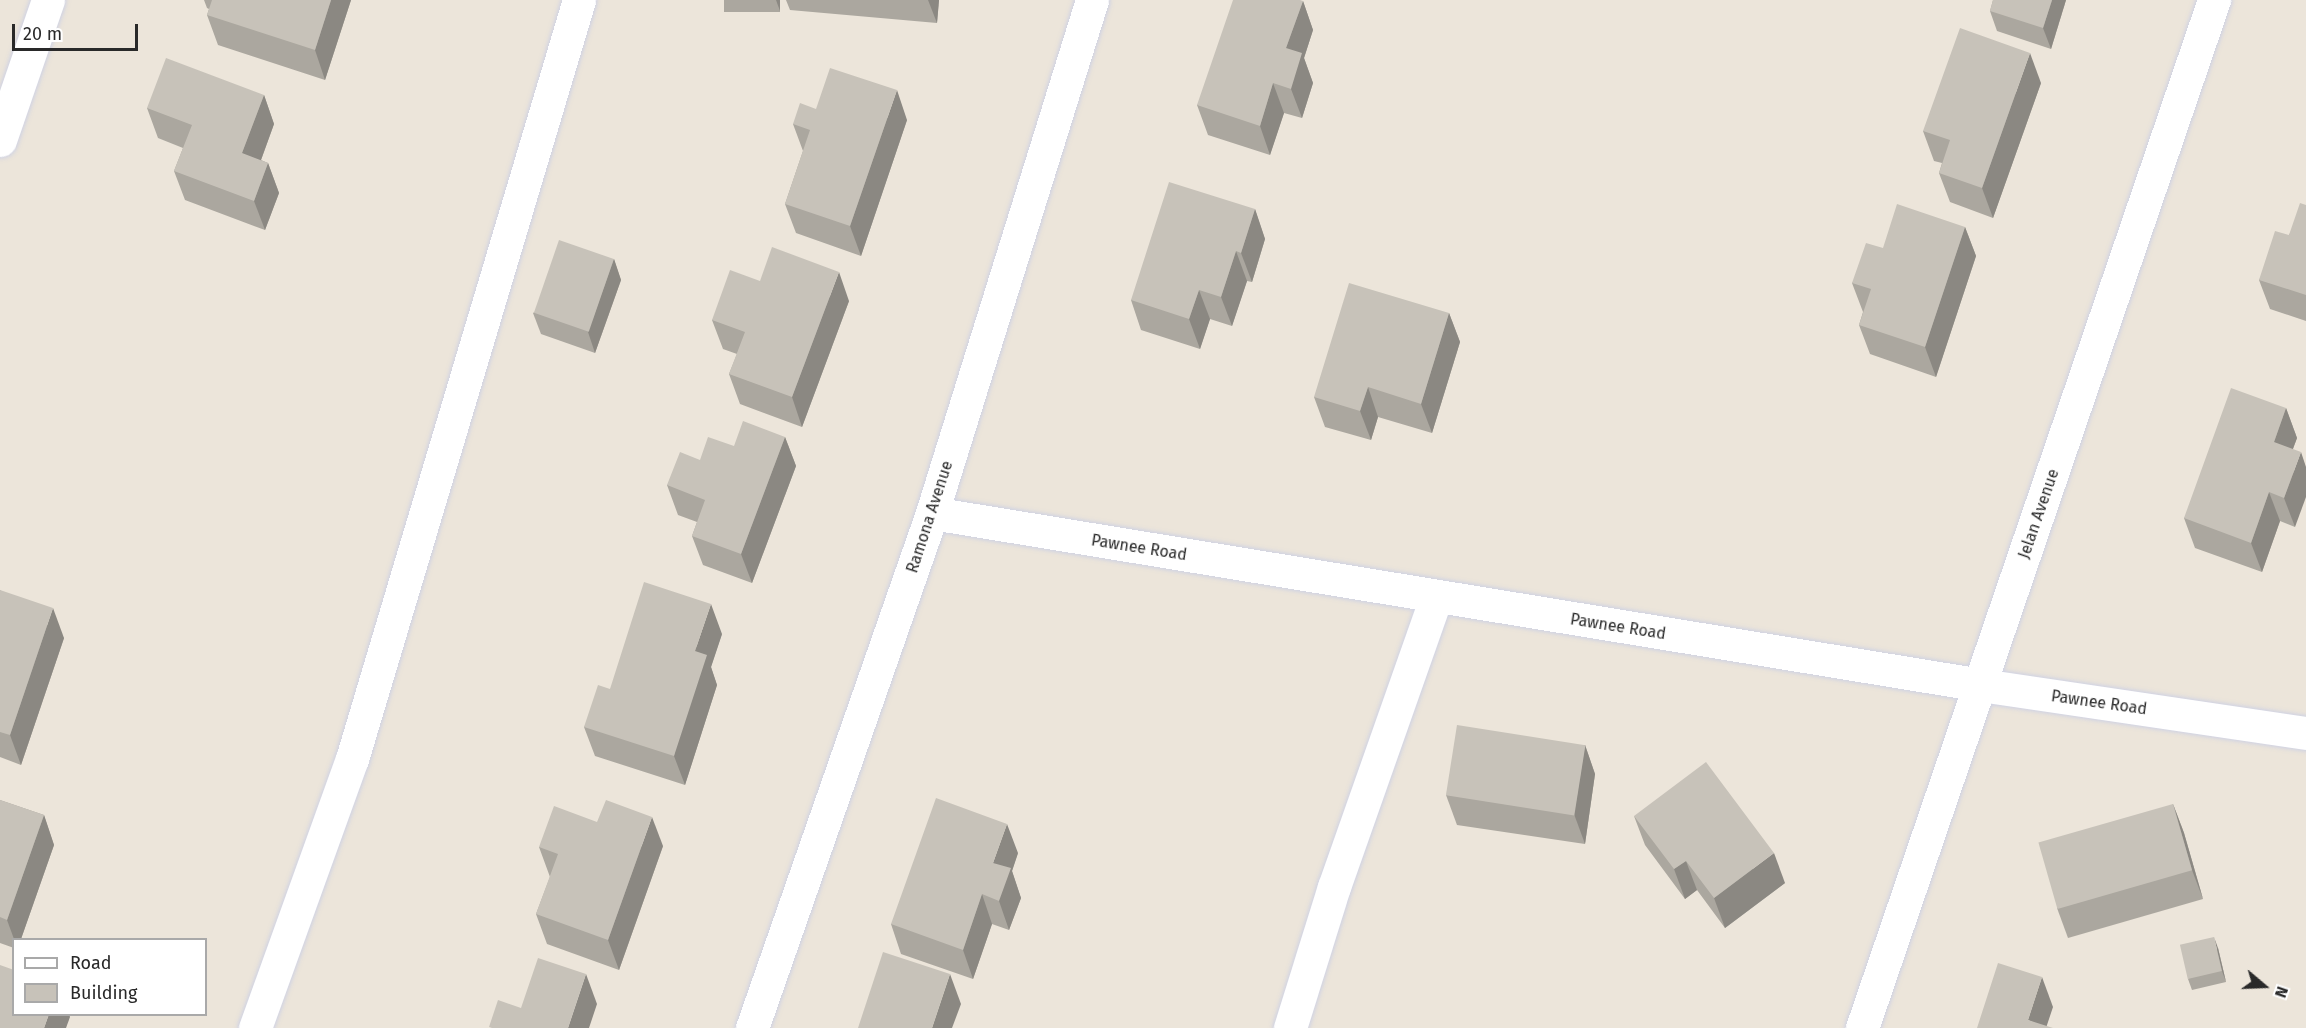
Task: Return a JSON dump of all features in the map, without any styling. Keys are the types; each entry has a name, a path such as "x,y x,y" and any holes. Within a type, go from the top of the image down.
{"street":[{"path":"0,140 48,0"},
{"path":"255,1028 352,759 579,0"},
{"name":"Ramona Avenue","path":"752,1028 932,513 1092,0"},
{"name":"Jelan Avenue","path":"1862,1028 2214,0"},
{"name":"Pawnee Road","path":"932,513 1981,686 2306,733"},
{"path":"1290,1028 1334,887 1436,597"}],"building":[{"path":"212,0 331,0 315,50 207,15"},
{"path":"1233,0 1303,1 1286,48 1302,53 1291,89 1273,83 1260,126 1197,105"},
{"path":"1993,0 2052,0 2043,28 1990,11"},
{"path":"1960,28 2030,53 1982,188 1939,173 1950,140 1923,131"},
{"path":"166,58 264,95 242,153 268,163 254,201 174,171 192,125 147,108"},
{"path":"830,68 897,90 850,226 785,204 810,130 793,124 800,103 816,109"},
{"path":"1169,182 1255,209 1241,253 1236,251 1221,297 1199,290 1189,319 1131,300"},
{"path":"2300,203 2306,205 2306,295 2259,280 2275,231 2289,235"},
{"path":"1897,204 1965,227 1925,347 1859,325 1871,289 1852,283 1866,243 1883,248"},
{"path":"559,240 614,259 589,332 534,313"},
{"path":"772,247 839,272 792,397 729,374 745,332 712,320 730,270 760,281"},
{"path":"1349,283 1449,313 1421,404 1368,387 1360,411 1314,397"},
{"path":"2231,388 2286,408 2274,442 2301,452 2284,498 2269,492 2251,543 2184,518"},
{"path":"743,421 785,437 741,554 692,536 705,500 667,485 680,452 700,460 708,437 734,446"},
{"path":"644,582 711,604 695,651 707,655 674,756 584,727 598,685 610,689"},
{"path":"0,590 53,608 10,735 0,732"},
{"path":"1457,725 1585,745 1574,815 1446,795"},
{"path":"1706,762 1774,853 1714,898 1686,861 1674,869 1634,816"},
{"path":"936,798 1007,824 993,863 1011,868 999,901 982,894 963,950 891,924"},
{"path":"0,800 44,815 7,920 0,917"},
{"path":"606,800 652,817 608,940 536,914 558,854 539,847 554,806 597,822"},
{"path":"2173,804 2192,870 2057,909 2038,843"},
{"path":"2214,937 2222,971 2188,979 2180,945"},
{"path":"883,952 950,974 932,1028 858,1028"},
{"path":"538,958 586,974 568,1028 489,1027 498,1000 521,1008"},
{"path":"1998,963 2042,977 2028,1020 2053,1028 1977,1028"},
{"path":"0,965 12,969 12,1016 48,1016 44,1028 0,1028"}]}
